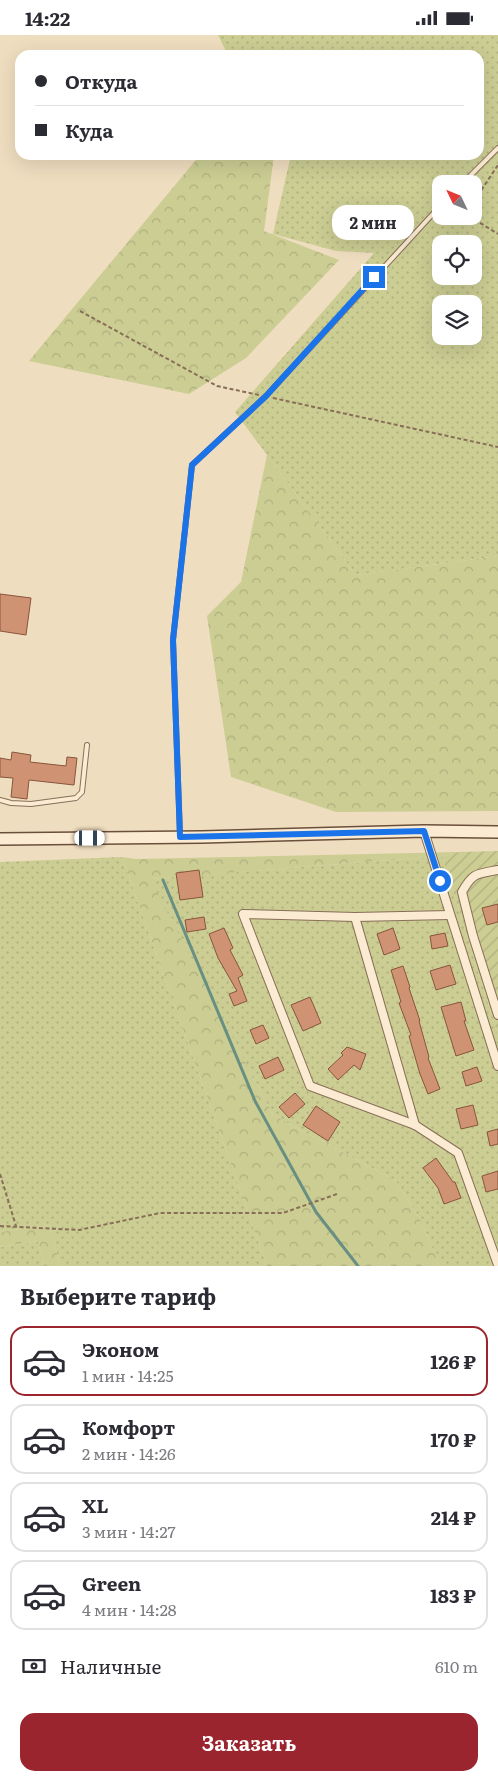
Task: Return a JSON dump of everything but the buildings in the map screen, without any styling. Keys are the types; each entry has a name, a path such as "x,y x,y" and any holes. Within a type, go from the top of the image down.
{"main road":[{"path":"0,839 424,831 498,832"}],"street":[{"path":"424,831 498,1066"},
{"path":"498,870 475,875 468,881 462,892 473,936 498,1015"},
{"path":"450,915 354,917 242,914 310,1087 415,1125 458,1153 498,1265"},
{"path":"354,917 415,1125"}],"lane":[{"path":"471,175 498,148"},
{"path":"180,837 173,640 192,465 266,396 432,215"},
{"path":"0,800 31,804 76,799 82,792 86,745"}],"path":[{"path":"482,189 498,165"},
{"path":"482,224 498,234"},
{"path":"80,311 217,385 498,447"},
{"path":"0,1174 16,1226"},
{"path":"0,1226 79,1230 160,1213 283,1213 337,1194"}],"green space":[{"path":"218,35 498,35 498,556 356,575 235,412 374,253 336,251 273,234 290,160 484,160 484,50 226,50"},
{"path":"196,160 273,160 264,231 339,260 246,358 189,394 29,361"},
{"path":"267,455 356,575 498,556 498,811 336,812 231,777 207,616 241,582"},
{"path":"498,851 498,1035 442,856 459,852"},
{"path":"459,852 442,856 150,879 273,1115 396,1181 421,1221 440,1266 267,1266 122,857 136,859"},
{"path":"442,856 498,1035 498,1266 440,1266 421,1221 396,1181 273,1115 149,879"},
{"path":"122,857 267,1266 60,1266 50,1225 0,1232 0,862"},
{"path":"50,1225 60,1266 44,1266 38,1241 0,1247 0,1232"},
{"path":"38,1241 44,1266 0,1266 0,1247"}],"waterway":[{"path":"163,880 255,1101 316,1212 358,1266"}],"route":[{"path":"374,277 266,396 192,465 173,640 180,837 424,831 440,881"}]}
